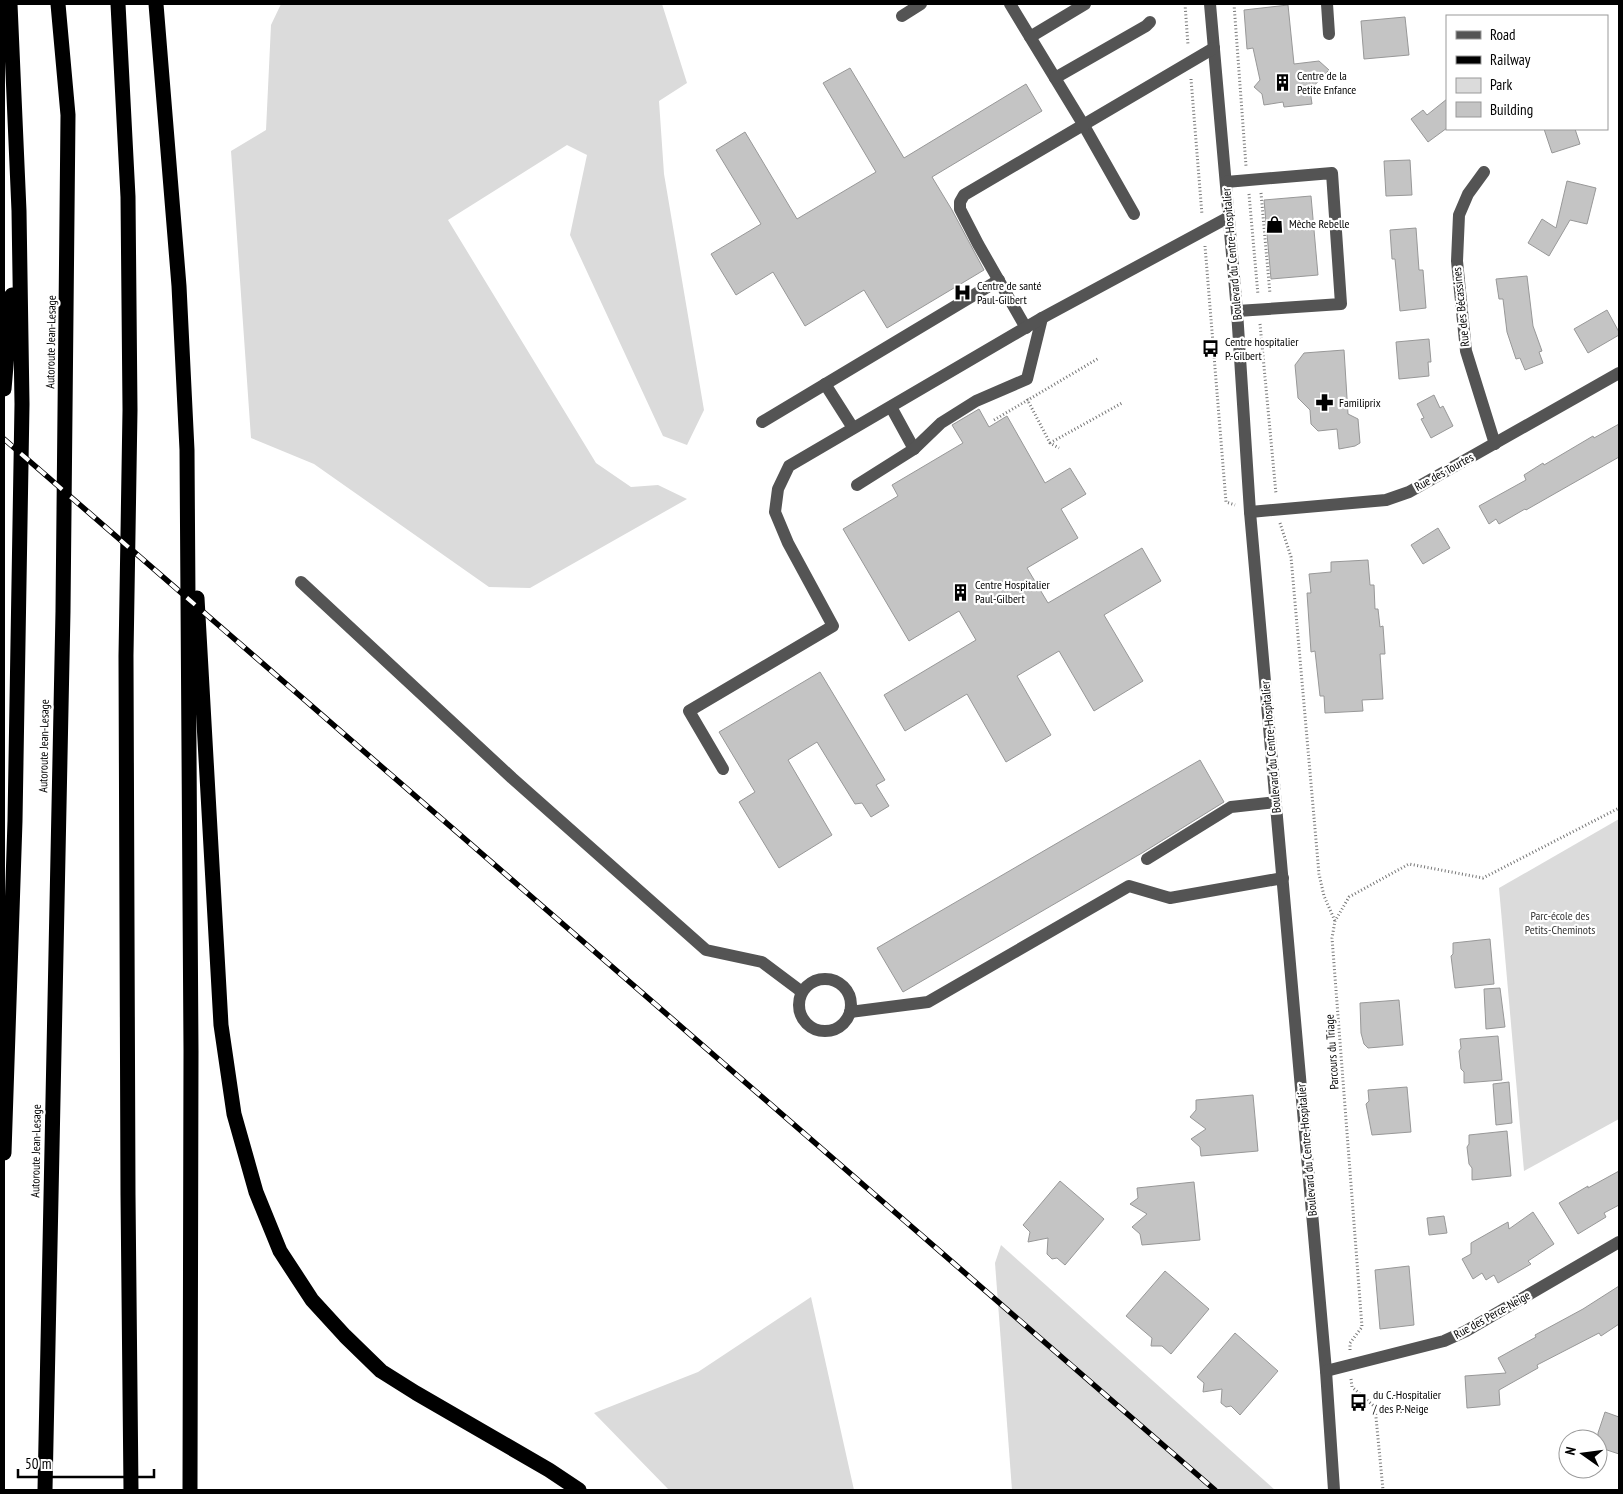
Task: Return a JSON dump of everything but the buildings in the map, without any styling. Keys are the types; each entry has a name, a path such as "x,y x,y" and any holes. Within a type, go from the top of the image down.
{"highway":[{"path":"4,1153 15,811 22,404 19,211 10,4"},
{"name":"Autoroute Jean-Lesage","path":"44,1490 63,611 68,135 68,115 58,4"},
{"path":"118,4 128,197 130,401 126,696 131,1490"},
{"path":"156,4 179,286 186,450 196,580 221,1025 234,1114 256,1192 280,1251 312,1300 381,1371 549,1470 579,1490"},
{"path":"4,389 19,211"},
{"path":"186,450 191,1041 190,1490"}],"street":[{"path":"902,16 921,4"},
{"path":"1010,4 1083,124 1134,214"},
{"path":"1030,36 1085,4"},
{"name":"Boulevard du Centre-Hospitalier","path":"1210,4 1237,312 1250,512 1326,1371 1334,1490"},
{"path":"1327,4 1329,34"},
{"path":"1055,78 1150,22"},
{"path":"1026,328 960,209 960,202 964,195 1214,48"},
{"name":"Rue des Bécassines","path":"1484,172 1468,194 1459,215 1456,261 1466,350 1495,444"},
{"path":"1226,182 1332,173 1341,304 1237,312"},
{"path":"723,769 689,711 833,626 788,543 775,512 778,489 790,466 1042,318 1229,217"},
{"path":"762,422 999,280"},
{"path":"857,485 914,449 941,423 976,401 1027,379 1042,318"},
{"name":"Rue des Tourtes","path":"1250,512 1386,500 1409,492 1619,373"},
{"path":"826,384 853,428"},
{"path":"890,407 914,449"},
{"path":"301,582 519,784 706,950 762,962 802,992"},
{"path":"1147,859 1231,807 1276,802"},
{"path":"850,1012 928,1002 1129,886 1170,898 1283,878"},
{"path":"819,979 835,981 842,985 850,1000 850,1012 844,1023 830,1031 814,1029 807,1025 799,1010 798,1002 802,992 811,982 819,979"},
{"name":"Rue des Perce-Neige","path":"1326,1371 1444,1341 1466,1331 1619,1242"}],"path":[{"path":"1184,4 1226,502 1250,512"},
{"path":"1234,4 1274,487 1281,528 1291,557 1319,874 1324,896 1335,921"},
{"path":"1261,192 1268,255 1270,300"},
{"path":"994,420 1099,358"},
{"path":"1027,379 1027,400 1050,443 1059,448"},
{"path":"1050,443 1122,403"},
{"name":"Parcours du Triage","path":"1383,1490 1375,1407 1352,1387 1350,1364 1350,1343 1362,1327 1332,938 1335,921 1349,898 1409,864 1483,878 1619,808"}],"green space":[{"path":"281,4 662,4 687,83 659,101 664,174 704,410 687,445 663,436 570,235 587,155 567,145 448,220 596,463 631,487 658,485 687,499 530,588 489,587 314,464 251,438 231,151 266,130 271,25"},
{"name":"Parc-école des Petits-Cheminots","path":"1619,819 1619,1119 1524,1171 1499,888"},
{"path":"1001,1245 1275,1490 1012,1490 995,1263"},
{"path":"811,1297 854,1490 669,1490 594,1413 698,1372"}],"railway":[{"path":"4,439 1215,1490"}],"place":[{"name":"Centre de la Petite Enfance","path":"1283,83"},
{"name":"Mèche Rebelle","path":"1275,224"},
{"name":"Centre de santé Paul-Gilbert","path":"963,293"},
{"name":"Centre hospitalier P.-Gilbert","path":"1211,349"},
{"name":"Familiprix","path":"1325,403"},
{"name":"Centre Hospitalier Paul-Gilbert","path":"961,592"},
{"name":"du C.-Hospitalier / des P.-Neige","path":"1359,1402"}]}
